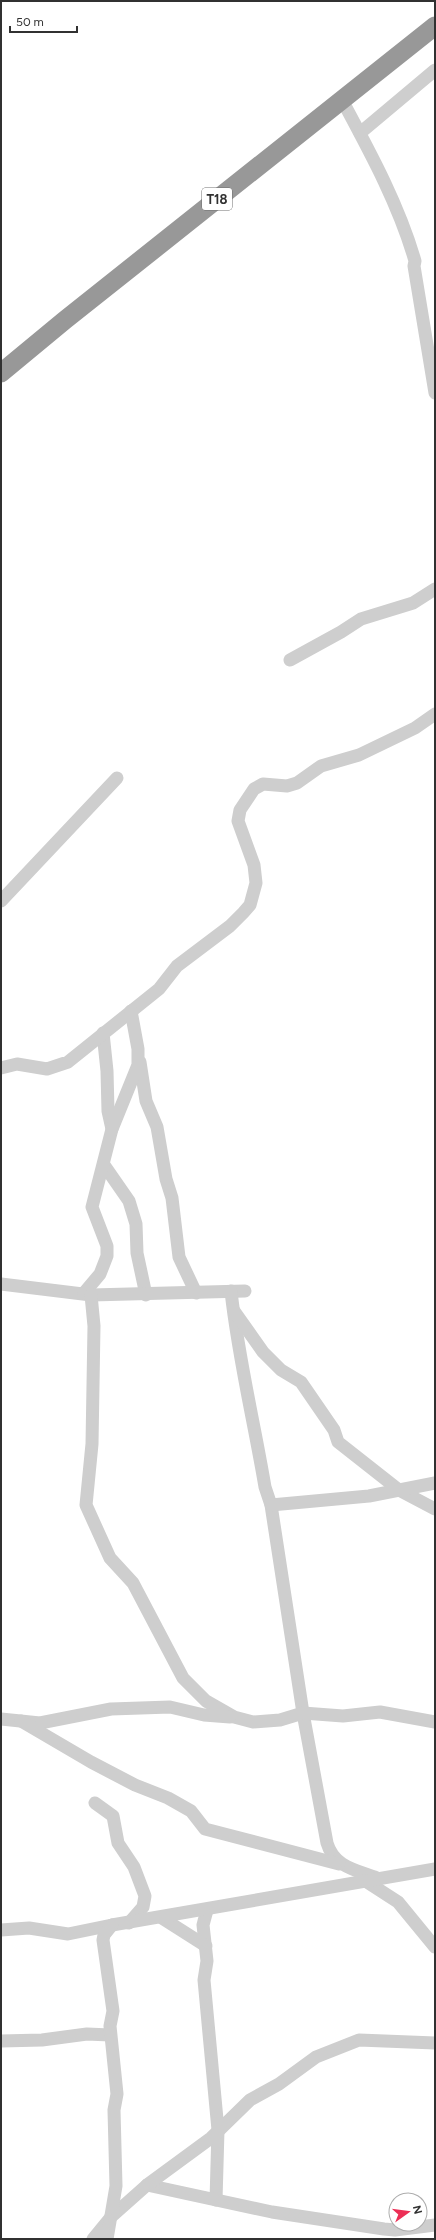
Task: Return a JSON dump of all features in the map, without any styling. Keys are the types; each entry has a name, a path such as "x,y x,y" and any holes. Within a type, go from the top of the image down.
{"highway":[{"name":"T18","path":"1,373 65,320 435,26"}],"street":[{"path":"360,133 435,70"},
{"path":"342,100 360,133 407,232 413,254 435,393"},
{"path":"290,660 341,632 361,619 413,603 435,588"},
{"path":"1,1068 17,1064 47,1069 59,1066 75,1057 103,1033 160,989 178,966 230,926 250,905 254,893 255,872 238,821 240,810 254,789 263,784 287,786 297,783 321,766 359,755 415,728 435,714"},
{"path":"1,901 117,778"},
{"path":"131,1011 146,1101 158,1133 165,1176 172,1198 179,1257 196,1293"},
{"path":"103,1033 107,1071 108,1111 112,1129"},
{"path":"139,1056 134,1076 112,1129 92,1211 107,1246 107,1256 100,1274 88,1294 94,1326 92,1444 86,1505 110,1558 133,1583 183,1678 192,1690 206,1701 234,1717"},
{"path":"104,1165 129,1200 136,1224 137,1253 146,1295"},
{"path":"1,1284 88,1294 146,1295 245,1291"},
{"path":"231,1291 235,1330 242,1357 265,1486 271,1505 303,1713 327,1843 333,1857 339,1864"},
{"path":"233,1310 263,1352 281,1370 301,1382 334,1430 338,1441 399,1490 435,1509"},
{"path":"271,1505 369,1496 435,1483"},
{"path":"1,1719 40,1724 111,1709 170,1707 204,1715 234,1717 253,1722 280,1720 303,1713 343,1716 380,1712 435,1722"},
{"path":"21,1721 91,1762 191,1811 205,1829 339,1864 371,1879 398,1902 435,1947"},
{"path":"95,1803 113,1816 118,1844 130,1859 144,1888 145,1896 143,1907 129,1923"},
{"path":"1,1930 29,1928 68,1934 112,1925 207,1910 371,1879 435,1869"},
{"path":"207,1910 203,1925 207,1962 204,1980 218,2130 216,2200"},
{"path":"162,1918 206,1946"},
{"path":"107,2239 116,2186 114,2110 117,2094 110,2035 113,2011 103,1940 104,1934 112,1925"},
{"path":"1,2041 42,2040 87,2034 110,2035"},
{"path":"93,2239 111,2217 147,2185 218,2130 250,2100 275,2087 319,2056 359,2040 435,2043"},
{"path":"147,2185 272,2212 384,2229 395,2230 435,2225"}]}
